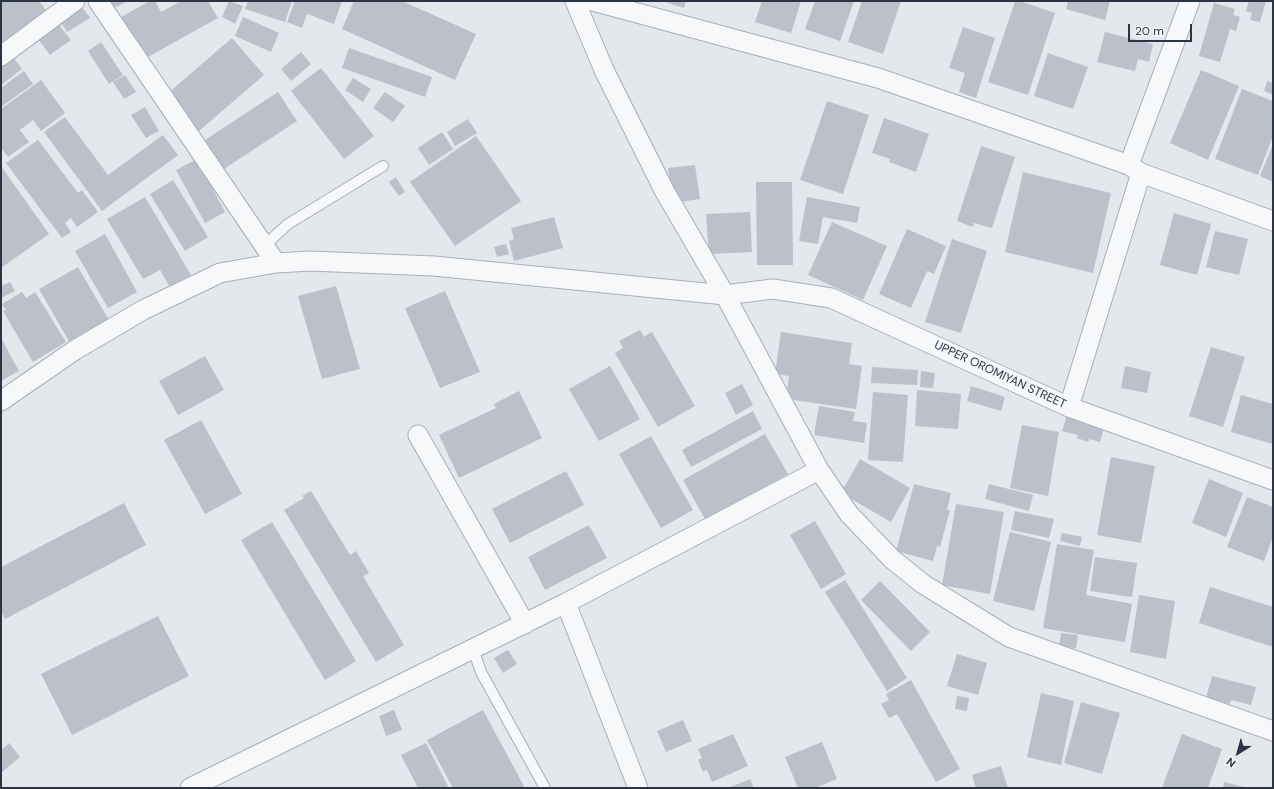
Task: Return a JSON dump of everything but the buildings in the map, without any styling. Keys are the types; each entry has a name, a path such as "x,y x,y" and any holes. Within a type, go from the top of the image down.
{"street":[{"path":"1,56 75,1"},
{"path":"98,1 276,263"},
{"path":"575,1 604,70 665,192 725,295 819,470 849,514 892,559 923,584 1009,637 1273,731"},
{"path":"593,1 878,78 1135,169 1273,221"},
{"path":"1069,407 1135,169 1190,1"},
{"name":"UPPER OROMIYAN STREET","path":"1,401 75,350 143,310 220,273 276,263 310,261 434,266 725,295 773,288 831,298 1069,407 1273,480"},
{"path":"418,435 525,624"},
{"path":"190,788 525,624 819,470"},
{"path":"566,603 638,788"}],"lane":[{"path":"264,246 288,224 383,166"},
{"path":"473,649 481,672 545,788"}]}
